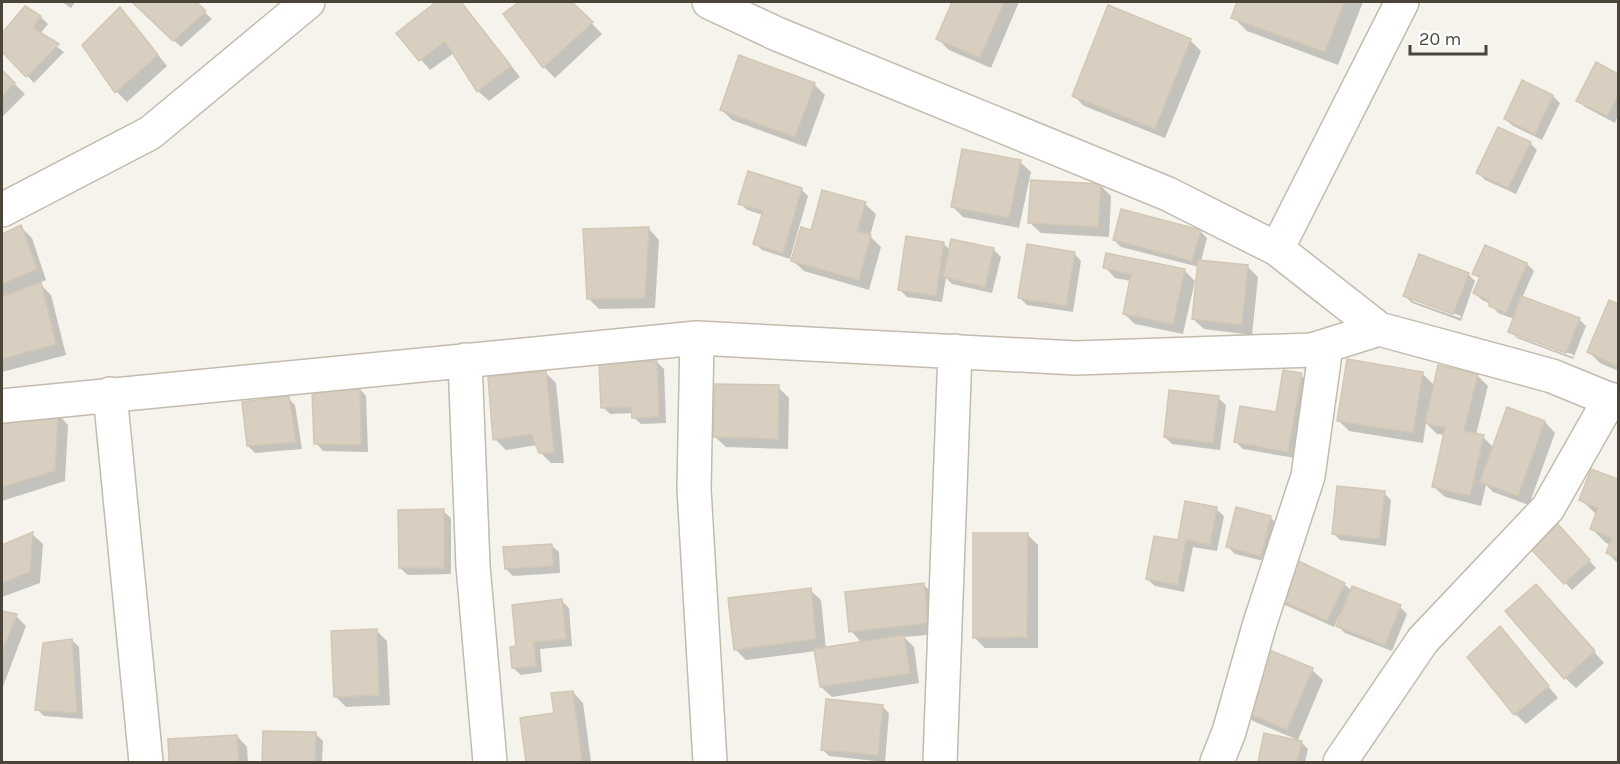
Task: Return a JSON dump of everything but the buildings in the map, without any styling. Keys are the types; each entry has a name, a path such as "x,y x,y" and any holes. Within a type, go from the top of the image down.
{"street":[{"path":"2,210 150,133 308,2"},
{"path":"709,2 777,34 1168,194 1277,249 1379,329 1552,376 1614,401 1548,508 1423,640 1340,762"},
{"path":"1277,249 1402,2"},
{"path":"2,406 697,338 1076,358 1312,350 1379,329"},
{"path":"697,338 694,489 710,762"},
{"path":"1217,762 1229,732 1260,623 1308,476 1326,346"},
{"path":"940,762 955,351"},
{"path":"465,360 473,566 490,762"},
{"path":"110,394 146,762"}]}
